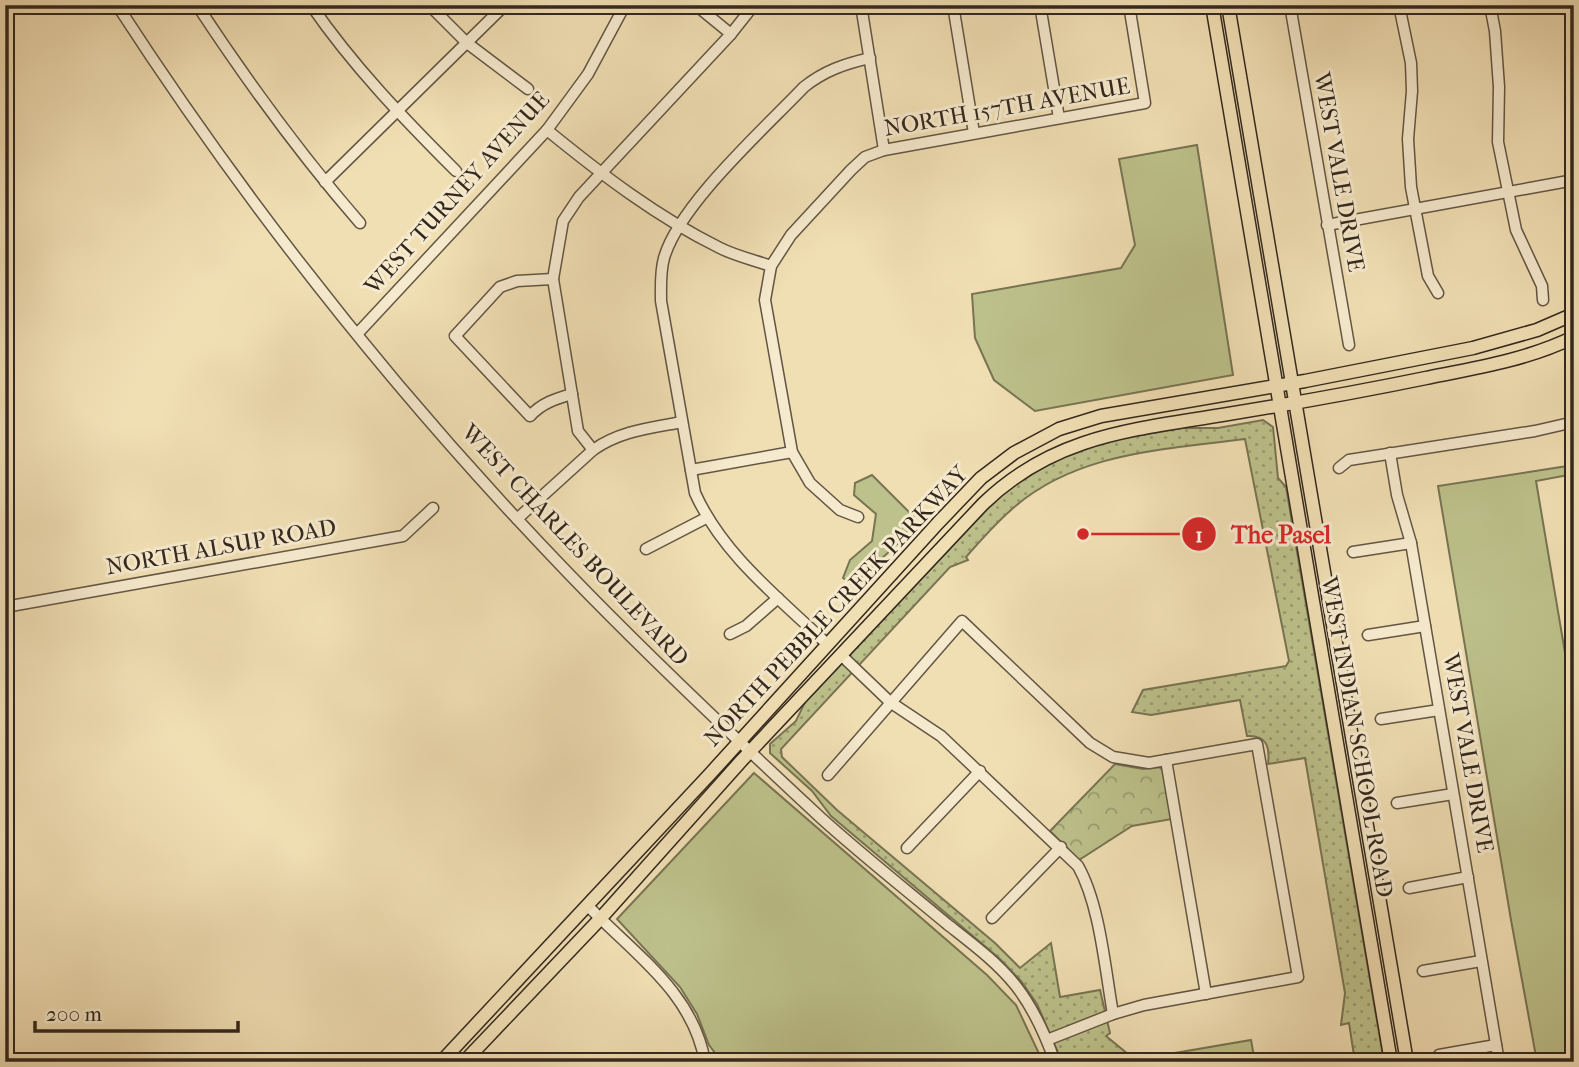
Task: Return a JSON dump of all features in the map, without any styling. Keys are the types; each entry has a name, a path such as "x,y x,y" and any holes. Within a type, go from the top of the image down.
{"main road":[{"name":"WEST INDIAN SCHOOL ROAD","path":"1212,5 1391,1062"},
{"name":"WEST INDIAN SCHOOL ROAD","path":"1228,5 1407,1062"},
{"name":"NORTH PEBBLE CREEK PARKWAY","path":"441,1062 826,643 971,487 991,469 1059,429 1101,416 1276,386 1483,345 1537,330 1574,314"},
{"name":"NORTH PEBBLE CREEK PARKWAY","path":"464,1062 600,919 751,751 1006,482 1042,460 1079,443 1110,434 1280,406 1488,366 1526,356 1574,337"},
{"path":"1034,442 1042,460"}],"street":[{"name":"WEST CHARLES BOULEVARD","path":"117,5 214,147 310,274 442,435 569,575 690,696 849,842 1006,974 1034,1013 1055,1062"},
{"path":"197,5 247,81 325,183 360,223"},
{"path":"311,5 337,43 397,112 456,171"},
{"path":"429,5 467,43 528,89"},
{"path":"325,183 505,5"},
{"name":"WEST TURNEY AVENUE","path":"358,333 547,130 588,74 625,5"},
{"path":"593,450 579,431 553,279 563,221 579,197 731,34 754,5"},
{"path":"861,5 884,150"},
{"path":"953,5 974,134"},
{"path":"1040,5 1059,118"},
{"name":"NORTH 157TH AVENUE","path":"771,266 790,235 865,157 884,150 1145,103 1129,5"},
{"name":"WEST VALE DRIVE","path":"1290,5 1349,345"},
{"path":"1399,5 1411,63 1409,162 1427,276 1438,293"},
{"path":"1490,5 1498,73 1498,142 1516,230 1542,286 1543,300"},
{"path":"698,7 731,34"},
{"path":"826,643 735,557 706,518 695,493 661,301 660,279 664,257 679,226 705,191 804,88 831,69 870,58"},
{"path":"547,130 600,174 679,226 722,249 771,266 765,300 792,452 810,483 840,510 858,517"},
{"path":"1327,225 1574,180"},
{"path":"553,279 517,281 500,288 455,336 530,416 551,400 572,394"},
{"path":"517,519 606,441 628,433 682,422"},
{"path":"1339,468 1349,460 1535,431 1572,422 1574,435"},
{"path":"691,470 792,452"},
{"name":"WEST VALE DRIVE","path":"1390,453 1396,495 1411,543 1499,1062"},
{"name":"NORTH ALSUP ROAD","path":"5,607 403,536 433,508"},
{"path":"646,549 706,518"},
{"path":"1353,552 1411,543"},
{"path":"730,635 746,626 778,597"},
{"path":"828,775 962,621 1090,743 1113,757 1129,762 1149,763 1257,744 1297,977 1144,1004 1047,1041"},
{"path":"1368,635 1425,626"},
{"path":"842,656 890,702 942,736 1078,866 1089,889 1113,1014"},
{"path":"1381,719 1439,710"},
{"path":"1166,760 1206,994"},
{"path":"906,848 980,771"},
{"path":"1397,803 1454,794"},
{"path":"992,918 1061,847"},
{"path":"1409,888 1468,877"},
{"path":"587,905 680,999 701,1039 705,1062"},
{"path":"1423,971 1481,961"},
{"path":"1439,1055 1496,1045"}],"green space":[{"path":"1197,145 1233,375 1035,411 994,380 975,338 972,294 1121,268 1135,245 1119,159"},
{"path":"1263,420 1273,427 1278,478 1286,487 1384,1062 1355,1062 1349,1023 1341,1025 1345,993 1305,758 1268,764 1266,743 1254,736 1247,736 1240,700 1151,715 1132,712 1143,690 1286,666 1289,661 1245,439 1121,457 1063,476 1036,491 993,527 966,557 968,560 950,567 781,749 782,757 837,810 995,943 1020,968 1051,943 1060,997 1100,990 1110,1033 1106,1036 1134,1059 1122,1062 1062,1062 1037,1004 1021,981 1000,959 831,816 812,791 770,753 770,744 796,721 805,702 1002,492 1058,457 1107,441 1182,428 1218,428"},
{"path":"1574,465 1574,474 1536,481 1574,706 1574,1060 1537,1062 1438,486"},
{"path":"872,475 914,517 904,538 853,585 843,578 850,560 872,541 876,514 854,495 855,483"},
{"path":"1115,764 1143,769 1159,767 1164,771 1172,819 1132,826 1079,860 1050,831"},
{"path":"754,773 987,975 1016,1005 1043,1062 722,1062 709,1045 697,1014 680,987 617,919"},
{"path":"1251,1040 1255,1062 1122,1062"}],"place":[{"name":"The Pasel","path":"1083,534"}]}
